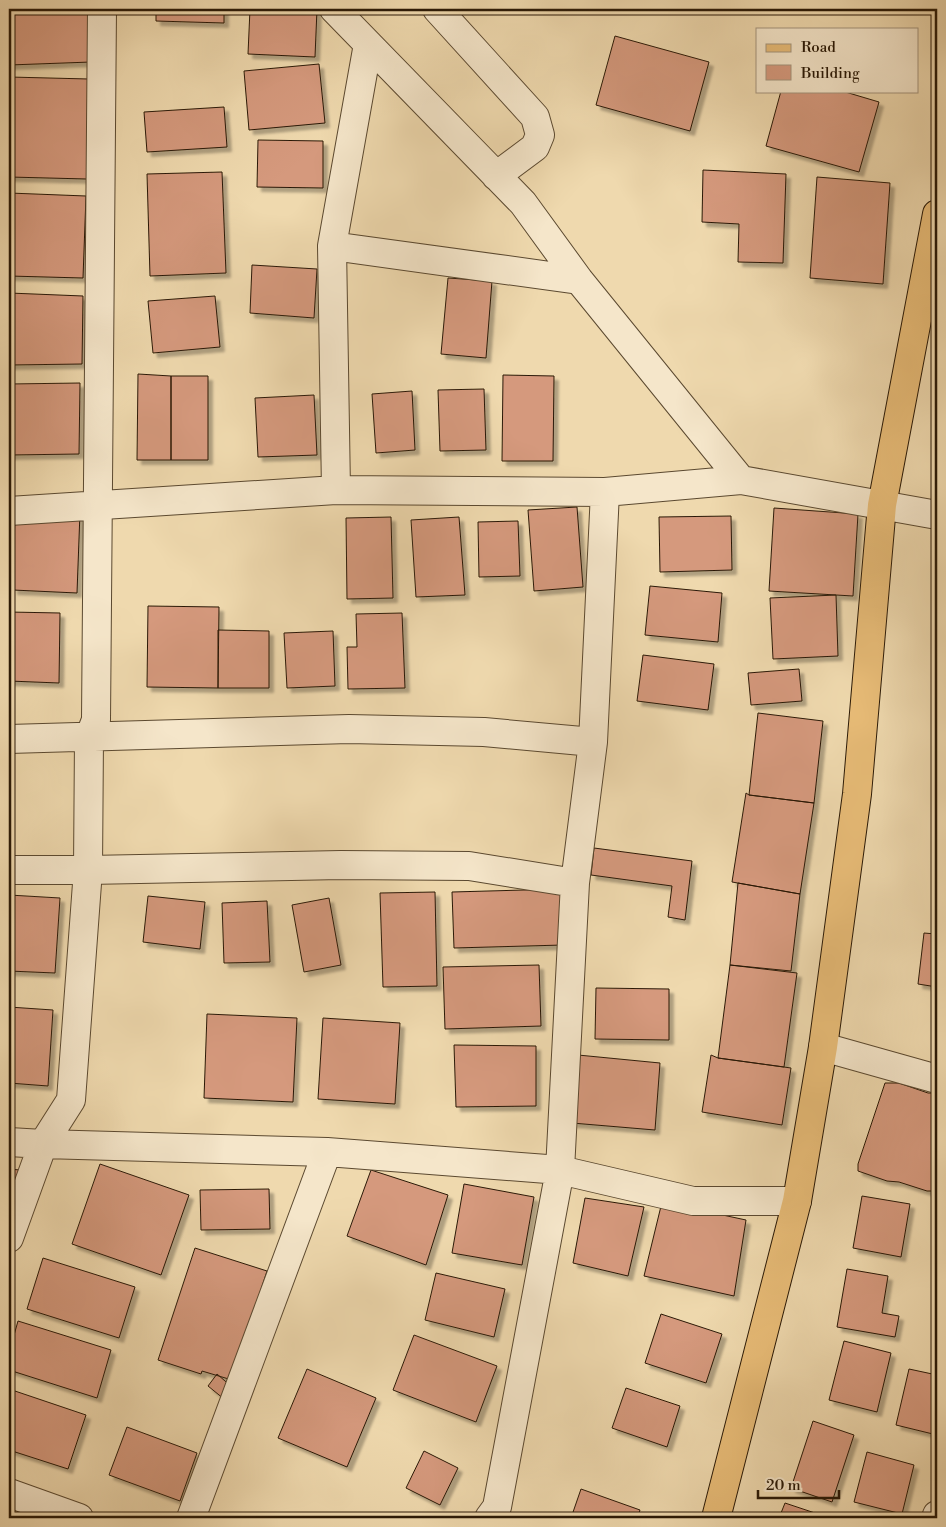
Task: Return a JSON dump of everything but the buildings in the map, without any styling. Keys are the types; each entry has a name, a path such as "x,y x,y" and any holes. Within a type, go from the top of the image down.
{"main road":[{"path":"716,1518 797,1201 823,1047 858,794 882,505 937,214"}],"street":[{"path":"9,1238 44,1144 71,1100 88,870 89,738 96,720 102,9"},
{"path":"334,9 523,204 579,280 741,480"},
{"path":"438,9 534,117 540,135 535,147 496,176"},
{"path":"336,490 332,246 368,44"},
{"path":"332,246 579,280"},
{"path":"9,511 336,490 605,492 741,480 937,515"},
{"path":"489,1518 497,1507 560,1170 574,883 593,742 605,492"},
{"path":"9,739 349,729 484,732 593,742"},
{"path":"9,870 341,865 469,866 574,883"},
{"path":"823,1047 937,1079"},
{"path":"9,1142 327,1152 560,1170 693,1201 797,1201"},
{"path":"191,1518 327,1152"},
{"path":"9,1493 79,1518"}]}
